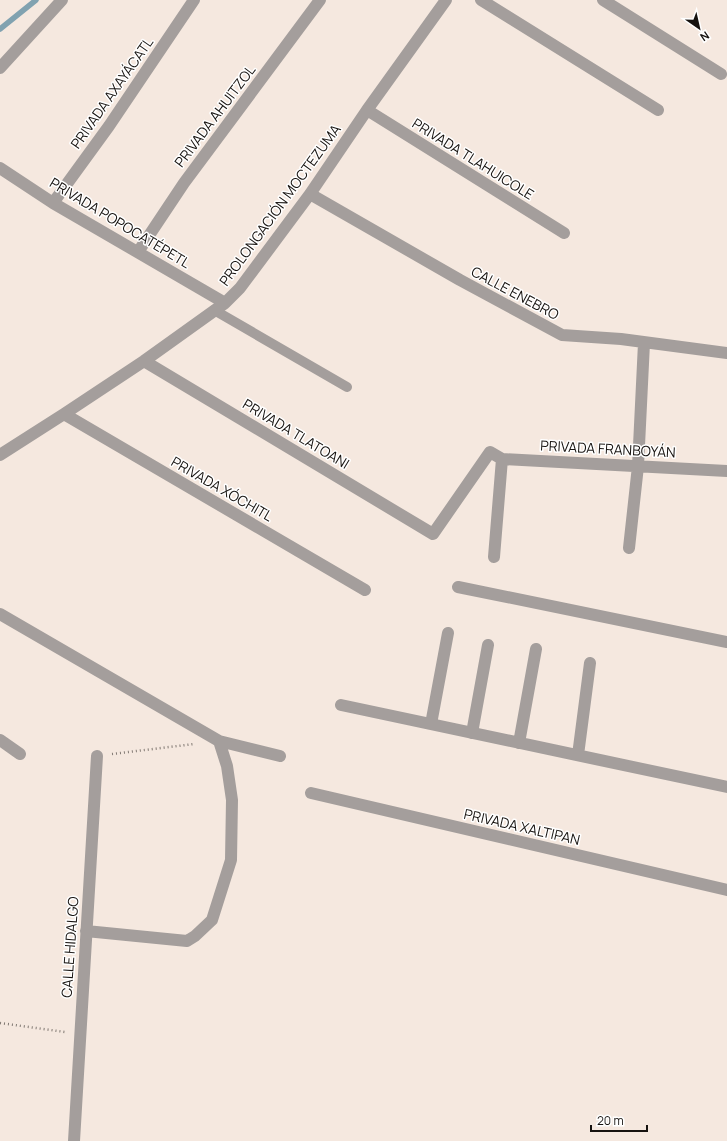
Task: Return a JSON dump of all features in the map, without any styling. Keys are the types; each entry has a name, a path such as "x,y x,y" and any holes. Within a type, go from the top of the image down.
{"street":[{"path":"0,68 62,0"},
{"name":"PRIVADA AXAYÁCATL","path":"53,203 109,126 194,0"},
{"name":"PRIVADA AHUITZOL","path":"138,252 184,183 320,0"},
{"name":"PROLONGACIÓN MOCTEZUMA","path":"0,455 144,361 225,303 240,288 310,194 367,110 446,0"},
{"path":"482,0 658,110"},
{"path":"603,0 721,74"},
{"name":"PRIVADA TLAHUICOLE","path":"367,110 564,233"},
{"name":"PRIVADA POPOCATÉPETL","path":"0,168 53,203 225,303"},
{"name":"CALLE ENEBRO","path":"310,194 460,280 562,335 621,339 727,353"},
{"path":"629,548 638,466 644,343"},
{"name":"PRIVADA TLATOANI","path":"144,361 433,534 490,452"},
{"name":"PRIVADA XÓCHITL","path":"64,414 365,590"},
{"name":"PRIVADA FRANBOYÁN","path":"490,452 502,459 727,471"},
{"path":"494,557 502,459"},
{"path":"458,587 727,642"},
{"path":"0,614 219,741 280,756"},
{"path":"432,724 448,633"},
{"path":"472,733 488,645"},
{"path":"519,743 536,650"},
{"path":"578,755 590,663"},
{"path":"341,705 727,787"},
{"path":"0,740 20,754"},
{"path":"86,931 187,941 195,936 212,920 231,860 232,800 228,766 219,741"},
{"name":"CALLE HIDALGO","path":"74,1141 97,756"},
{"name":"PRIVADA XALTIPAN","path":"311,793 727,890"}],"lane":[{"path":"214,310 347,387"}],"path":[{"path":"97,756 219,741"},
{"path":"0,1023 80,1034"}],"waterway":[{"path":"0,29 36,0"}]}
